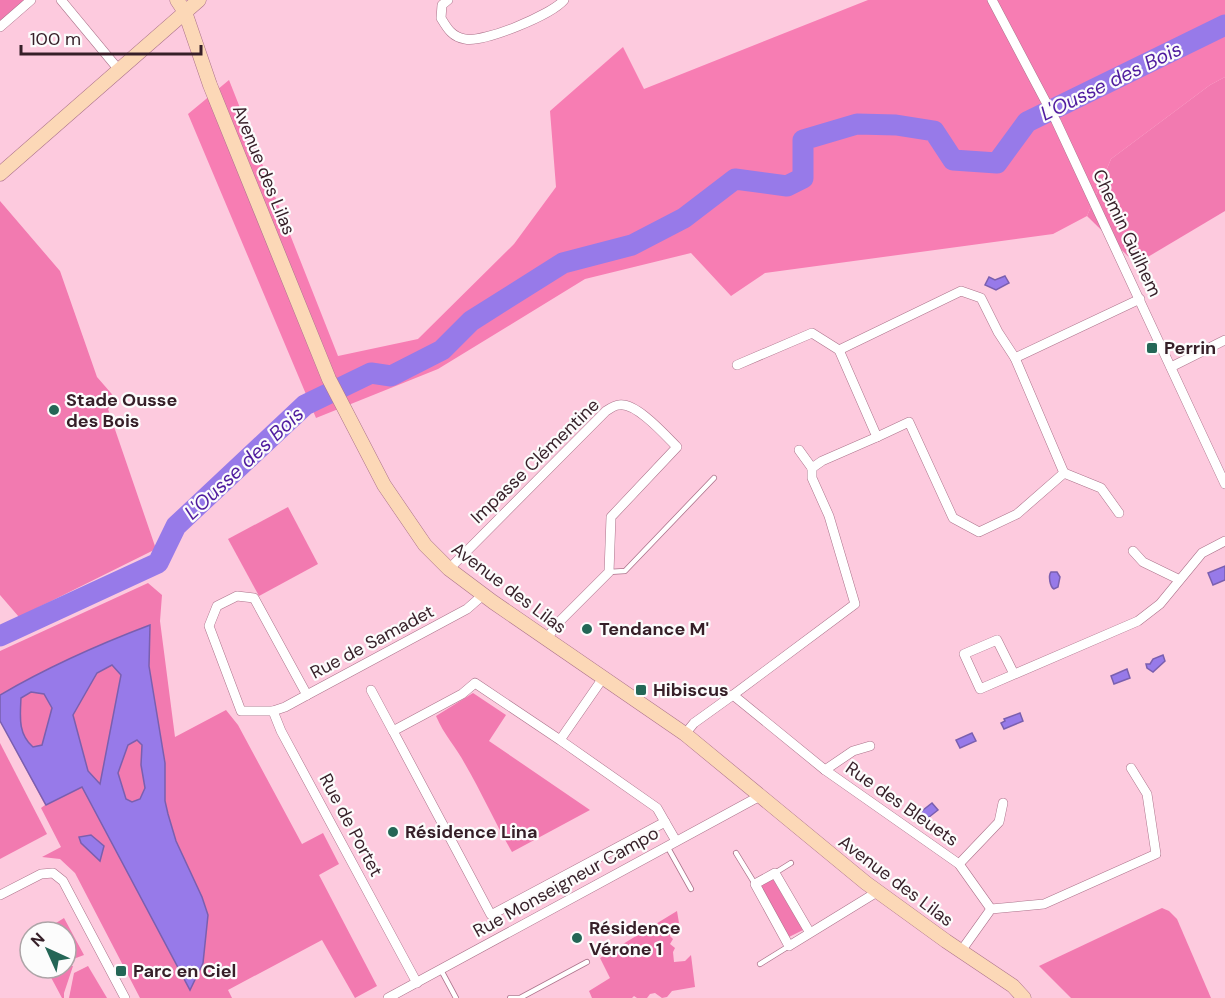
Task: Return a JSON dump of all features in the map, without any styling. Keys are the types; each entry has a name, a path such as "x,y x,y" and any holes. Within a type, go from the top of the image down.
{"street":[{"path":"0,27 32,0"},
{"path":"61,0 119,70"},
{"path":"0,174 119,70 181,6 199,0"},
{"path":"448,0 442,5 441,18 450,33 465,39 478,39 513,28 547,13 564,0"},
{"name":"Chemin Guilhem","path":"992,0 1056,121 1225,484"},
{"name":"Avenue des Lilas","path":"181,6 210,85 329,379 384,485 405,519 425,545 449,569 483,595 685,734 877,892 1013,986 1024,998"},
{"path":"839,350 961,291 981,298 998,332 1015,358 1064,473 1101,488 1119,513"},
{"path":"1015,358 1140,299"},
{"path":"737,365 812,333 839,350 877,437"},
{"path":"1171,367 1225,340"},
{"name":"Impasse Clémentine","path":"449,569 606,411 620,404 632,407 677,447 611,518 609,572"},
{"path":"812,468 822,461 909,422 953,518 979,532 1017,514 1064,473"},
{"path":"685,734 694,723 855,604 829,516 812,478 812,468 799,450"},
{"path":"1014,674 997,640 964,654 980,689 1138,621 1160,604 1178,579 1202,553 1225,541"},
{"path":"1132,551 1143,562 1178,579"},
{"path":"547,639 556,625 609,572"},
{"name":"Rue de Samadet","path":"273,711 307,696 467,609 483,595"},
{"path":"273,711 241,711 209,626 217,606 237,596 254,598 307,696"},
{"path":"560,740 603,678"},
{"path":"393,731 462,694 475,683 657,808 676,841"},
{"path":"371,690 491,915 665,822"},
{"name":"Rue des Bleuets","path":"733,695 825,770 959,864 991,909"},
{"name":"Rue de Portet","path":"273,711 417,983"},
{"name":"Rue des Bleuets","path":"825,770 853,751 870,746"},
{"path":"961,951 991,909 1044,904 1156,854 1147,794 1131,768"},
{"name":"Rue Monseigneur Campo","path":"388,998 760,796"},
{"name":"Rue des Bleuets","path":"959,864 999,822 1003,802"},
{"path":"0,895 41,874 53,873 63,881 124,998"},
{"path":"810,933 775,873 755,884 789,946 877,892"}],"lane":[{"path":"609,572 625,571 714,478"},
{"path":"667,846 691,889"},
{"path":"736,853 755,884"},
{"path":"775,873 791,863"},
{"path":"760,964 789,946"},
{"path":"510,998 520,998 587,962"},
{"path":"441,970 456,998"}],"shaded area":[{"path":"0,0 31,0 0,27"},
{"path":"868,0 1225,0 1225,77 1210,85 1111,159 1087,216 1053,234 765,273 731,296 691,253 585,279 438,369 316,418 188,114 229,80 338,356 418,339 514,244 556,187 550,111 623,47 644,89"},
{"path":"1225,77 1225,211 1136,264 1087,216 1111,159 1210,85"},
{"name":"Stade Ousse des Bois","path":"0,201 60,271 97,377 117,400 108,409 156,549 19,617 0,595"},
{"path":"1005,276 1009,283 996,290 985,285 989,277 995,280"},
{"path":"288,507 318,564 259,596 228,539"},
{"path":"1225,566 1225,580 1213,585 1208,573"},
{"path":"1051,572 1057,572 1060,577 1058,587 1054,589 1050,581"},
{"path":"148,583 162,595 160,621 175,737 226,710 238,725 302,844 323,833 339,864 319,875 377,986 355,998 322,940 228,990 232,998 140,998 75,873 60,859 42,857 61,847 41,808 45,805 0,721 0,651"},
{"path":"150,625 149,666 165,763 165,801 176,841 208,915 203,963 190,990 82,787 46,805 0,721 0,695 55,666","holes":["112,665 121,675 100,784 88,771 73,715 97,673","31,692 44,694 52,708 42,745 33,747 22,731 20,718 21,698","137,740 142,745 141,765 145,788 140,799 132,802 126,799 118,773 128,745"]},
{"path":"1163,655 1165,661 1153,672 1147,668 1146,664 1150,664 1153,659"},
{"path":"1127,669 1130,678 1114,684 1111,676"},
{"path":"473,693 506,715 489,741 590,810 512,852 436,716"},
{"path":"1020,713 1023,721 1004,729 1001,723 1005,721 1004,719"},
{"path":"972,733 976,741 960,748 956,740"},
{"path":"0,743 47,834 0,859"},
{"path":"932,803 938,810 924,821 918,814"},
{"path":"91,835 104,846 100,861 81,843 79,837"},
{"path":"773,879 803,930 789,937 760,888 762,883"},
{"path":"1162,908 1177,919 1211,998 1071,998 1039,966"},
{"path":"677,911 679,923 669,925 670,936 673,939 670,944 675,948 674,962 685,961 691,955 695,987 672,991 667,997 662,998 655,993 650,994 647,998 634,996 632,998 592,998 589,991 610,978 600,958"},
{"path":"78,944 84,955 78,957"},
{"path":"88,966 107,998 69,998 73,980 78,980 78,971"},
{"path":"52,980 68,980 64,998"}],"waterway":[{"name":"L'Ousse des Bois","path":"0,636 158,563 176,526 305,405 371,373 391,376 442,350 471,321 563,263 632,245 684,218 735,179 787,186 803,178 803,140 857,124 896,125 934,131 953,160 997,163 1027,122 1225,25"}],"place":[{"name":"Perrin","path":"1152,348"},
{"name":"Stade Ousse des Bois","path":"54,410"},
{"name":"Tendance M'","path":"587,629"},
{"name":"Hibiscus","path":"641,690"},
{"name":"Résidence Lina","path":"393,832"},
{"name":"Résidence Vérone 1","path":"577,938"},
{"name":"Parc en Ciel","path":"121,971"}]}
